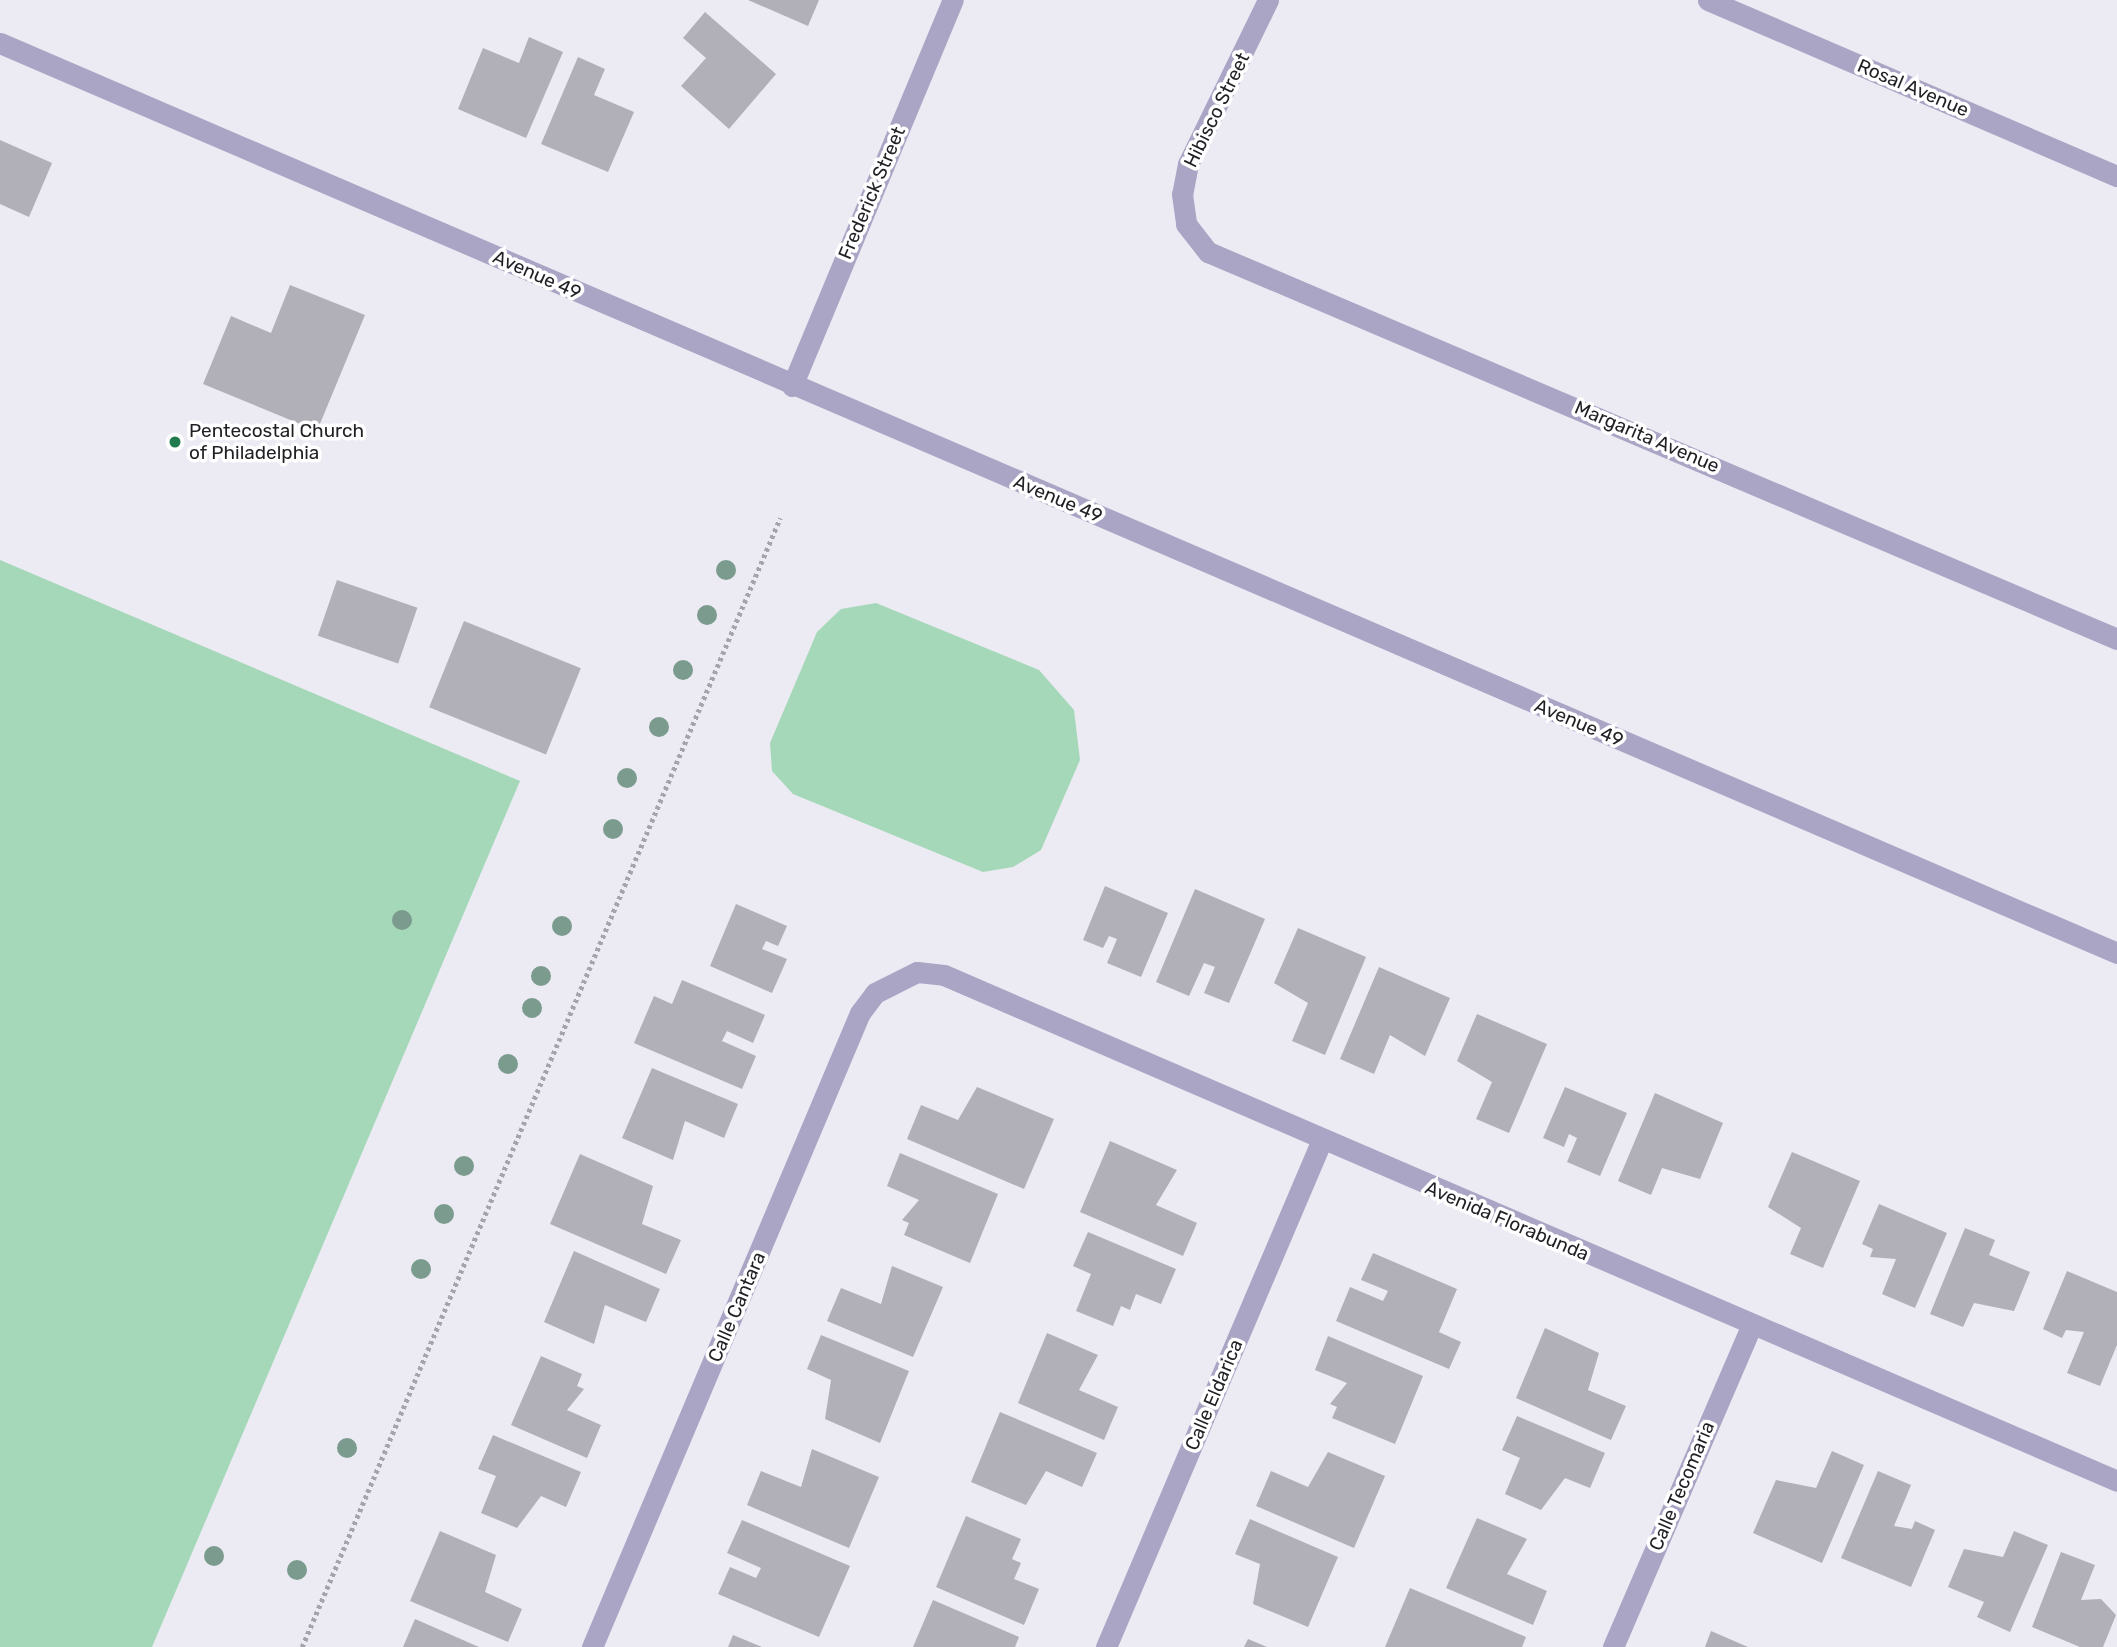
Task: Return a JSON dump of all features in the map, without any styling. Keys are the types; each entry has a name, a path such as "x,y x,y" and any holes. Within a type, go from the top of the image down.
{"street":[{"name":"Frederick Street","path":"792,386 953,0"},
{"name":"Hibisco Street","path":"1186,224 1182,194 1188,164 1268,0"},
{"name":"Rosal Avenue","path":"1708,0 2117,176"},
{"name":"Avenue 49","path":"0,43 2117,954"},
{"name":"Margarita Avenue","path":"1186,224 1208,252 1239,267 2117,639"},
{"name":"Avenida Florabunda","path":"896,980 917,972 944,975 1321,1142 2117,1481"},
{"name":"Calle Cantara","path":"592,1647 825,1107 847,1041 875,993 896,980"},
{"name":"Calle Eldarica","path":"1106,1647 1321,1142"},
{"name":"Calle Tecomaria","path":"1614,1647 1752,1325"}],"path":[{"path":"302,1647 780,518"}],"green space":[{"path":"0,560 520,781 152,1647 0,1647"},
{"path":"876,603 1039,670 1074,710 1080,760 1041,850 1013,867 983,872 793,794 772,771 770,743 817,632 841,609"}],"building":[{"path":"748,0 819,0 808,26"},
{"path":"705,12 776,74 729,129 681,86 706,58 683,38"},
{"path":"529,37 563,52 526,138 458,109 483,48 519,63"},
{"path":"578,57 605,69 594,95 634,112 608,172 541,144"},
{"path":"0,140 52,163 29,217 0,204"},
{"name":"Pentecostal Church of Philadelphia","path":"290,285 365,315 317,431 203,384 231,316 271,333"},
{"path":"337,580 417,608 398,663 318,636"},
{"path":"464,621 581,668 546,754 429,707"},
{"path":"1105,886 1168,913 1141,977 1107,963 1117,939 1109,936 1103,948 1083,940"},
{"path":"1195,889 1265,919 1229,1003 1204,993 1215,967 1204,963 1189,996 1156,982"},
{"path":"736,904 787,926 778,946 766,941 762,949 787,959 772,993 710,966"},
{"path":"1298,928 1366,957 1325,1055 1292,1041 1308,1003 1274,983"},
{"path":"1379,967 1450,998 1425,1056 1390,1035 1374,1074 1340,1059"},
{"path":"682,980 765,1015 753,1043 727,1031 722,1041 756,1056 742,1089 634,1043 654,996 672,1004"},
{"path":"1477,1014 1547,1044 1509,1133 1476,1119 1492,1082 1457,1061"},
{"path":"652,1068 738,1104 724,1138 685,1121 673,1160 622,1138"},
{"path":"977,1087 1054,1119 1024,1189 907,1139 921,1105 958,1120"},
{"path":"1565,1087 1627,1113 1600,1176 1567,1162 1577,1138 1569,1134 1564,1147 1543,1138"},
{"path":"1655,1093 1723,1123 1700,1179 1662,1168 1651,1195 1618,1181"},
{"path":"1110,1141 1177,1170 1156,1205 1197,1223 1183,1256 1080,1212"},
{"path":"1792,1152 1860,1181 1823,1268 1790,1254 1801,1228 1768,1207"},
{"path":"900,1153 998,1194 970,1263 904,1235 909,1223 902,1220 919,1200 887,1186"},
{"path":"580,1154 653,1186 642,1224 681,1240 666,1274 550,1224"},
{"path":"1879,1204 1947,1233 1915,1308 1882,1294 1896,1259 1870,1257 1873,1249 1862,1244"},
{"path":"1965,1228 1995,1240 1989,1255 2030,1272 2014,1311 1974,1303 1963,1327 1930,1314"},
{"path":"1088,1232 1176,1269 1161,1304 1136,1294 1130,1310 1121,1306 1113,1326 1076,1311 1091,1274 1073,1266"},
{"path":"574,1251 660,1289 646,1322 605,1305 594,1344 544,1322"},
{"path":"1373,1253 1457,1289 1439,1332 1461,1342 1449,1369 1336,1321 1350,1287 1383,1301 1388,1291 1361,1280"},
{"path":"892,1266 943,1287 913,1357 827,1321 841,1288 881,1304"},
{"path":"2067,1271 2117,1292 2117,1345 2100,1386 2067,1373 2084,1332 2066,1330 2062,1338 2043,1329"},
{"path":"1545,1328 1599,1353 1588,1390 1626,1406 1611,1440 1516,1398"},
{"path":"1047,1333 1098,1355 1079,1390 1118,1407 1104,1440 1018,1403"},
{"path":"821,1335 909,1371 880,1443 825,1419 831,1380 807,1369"},
{"path":"1328,1336 1423,1376 1395,1444 1332,1418 1337,1407 1330,1404 1347,1383 1315,1370"},
{"path":"541,1356 582,1374 577,1386 584,1389 567,1410 601,1425 587,1458 511,1425"},
{"path":"1000,1412 1097,1453 1082,1487 1046,1471 1026,1505 971,1482"},
{"path":"1517,1416 1605,1453 1590,1488 1565,1478 1541,1510 1505,1494 1520,1458 1502,1450"},
{"path":"493,1435 581,1472 566,1507 541,1496 517,1528 481,1513 496,1476 478,1469"},
{"path":"812,1449 879,1477 849,1548 747,1505 761,1471 801,1487"},
{"path":"1832,1451 1864,1465 1822,1563 1753,1533 1776,1480 1816,1488"},
{"path":"1328,1452 1385,1476 1354,1548 1256,1506 1271,1471 1308,1487"},
{"path":"1878,1471 1911,1485 1894,1526 1912,1529 1915,1521 1935,1530 1911,1587 1841,1558"},
{"path":"966,1516 1021,1539 1012,1559 1021,1563 1014,1579 1039,1589 1024,1625 936,1587"},
{"path":"1477,1518 1527,1539 1507,1574 1547,1591 1533,1625 1446,1588"},
{"path":"1250,1519 1338,1557 1308,1627 1253,1604 1260,1564 1235,1554"},
{"path":"742,1520 850,1566 819,1637 718,1594 730,1567 756,1578 761,1568 727,1553"},
{"path":"440,1531 496,1555 485,1592 522,1609 508,1642 410,1601"},
{"path":"2014,1531 2048,1545 2010,1632 1977,1617 1984,1602 1948,1587 1964,1549 2003,1557"},
{"path":"2061,1552 2095,1565 2081,1600 2101,1599 2116,1615 2103,1647 2080,1647 2032,1627"},
{"path":"1410,1588 1526,1637 1522,1647 1385,1647"},
{"path":"933,1600 1019,1637 1015,1647 913,1647"},
{"path":"415,1619 479,1647 403,1647"},
{"path":"1711,1631 1748,1647 1705,1647"},
{"path":"733,1635 762,1647 728,1647"},
{"path":"1248,1639 1267,1647 1244,1647"}],"place":[{"name":"Pentecostal Church of Philadelphia","path":"175,442"}]}
